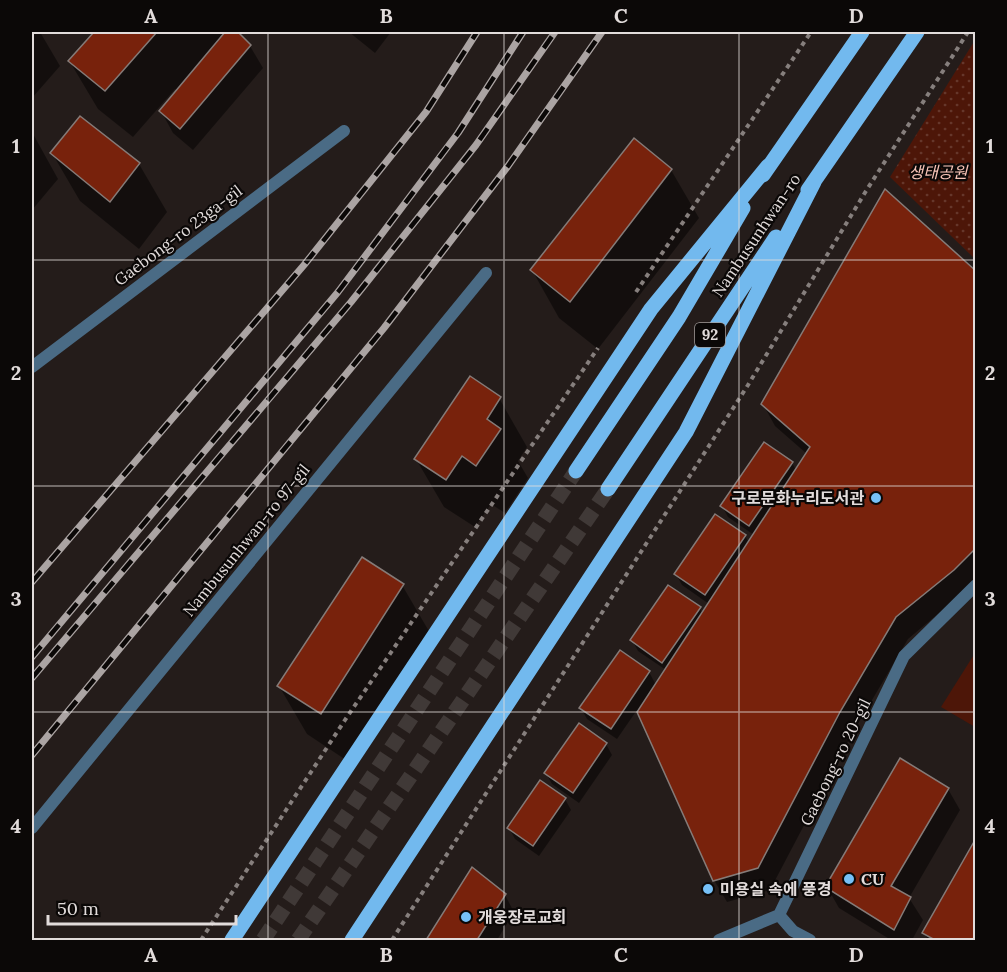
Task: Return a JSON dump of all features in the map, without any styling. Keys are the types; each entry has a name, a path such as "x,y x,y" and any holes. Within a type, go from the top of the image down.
{"main road":[{"name":"Nambusunhwan-ro","path":"576,471 679,317 768,166 862,32"},
{"name":"Nambusunhwan-ro","path":"608,489 917,32"},
{"path":"232,940 651,309 768,166"},
{"path":"352,940 686,432 814,182"}],"street":[{"name":"Gaebong-ro 23ga-gil","path":"32,367 344,131"},
{"name":"Nambusunhwan-ro 97-gil","path":"32,828 486,273"},
{"name":"Gaebong-ro 20-gil","path":"779,915 904,656 975,585"},
{"path":"719,940 779,915 793,932 810,940"}],"path":[{"path":"634,296 811,32"},
{"path":"392,940 748,385 866,191 968,32"},
{"path":"201,940 345,720 600,345"}],"green space":[{"name":"생태공원","path":"975,40 975,259 890,177"},
{"path":"975,653 976,727 941,707"}],"building":[{"path":"94,32 157,32 105,91 68,61"},
{"path":"225,32 238,32 251,45 180,129 159,111"},
{"path":"80,116 140,163 110,202 50,153"},
{"path":"634,138 672,169 570,302 530,270"},
{"name":"구로문화누리도서관","path":"885,189 976,271 976,548 954,570 896,617 840,712 758,868 713,881 637,712 810,447 761,404"},
{"path":"470,376 501,397 487,419 501,429 476,466 462,456 446,480 414,459"},
{"path":"764,442 793,462 749,526 720,506"},
{"path":"715,514 746,535 705,595 674,574"},
{"path":"362,557 404,584 321,714 277,686"},
{"path":"668,585 701,607 662,663 630,640"},
{"path":"620,650 650,671 611,729 579,708"},
{"path":"579,723 607,743 573,793 544,773"},
{"path":"900,758 949,788 891,886 911,897 894,930 825,887"},
{"path":"540,780 566,798 533,846 507,828"},
{"path":"975,840 976,935 972,940 935,940 922,933"},
{"name":"개웅장로교회","path":"472,867 506,894 477,940 426,940"}],"tunnel":[{"path":"263,940 576,471"},
{"path":"298,940 608,489"}],"railway":[{"path":"32,582 304,265 426,112 477,32"},
{"path":"32,657 338,292 458,133 523,32"},
{"path":"32,678 351,302 476,145 555,32"},
{"path":"32,755 384,328 508,166 602,32"}],"place":[{"name":"구로문화누리도서관","path":"876,498"},
{"name":"CU","path":"849,879"},
{"name":"미용실 속에 풍경","path":"708,889"},
{"name":"개웅장로교회","path":"466,917"}]}
